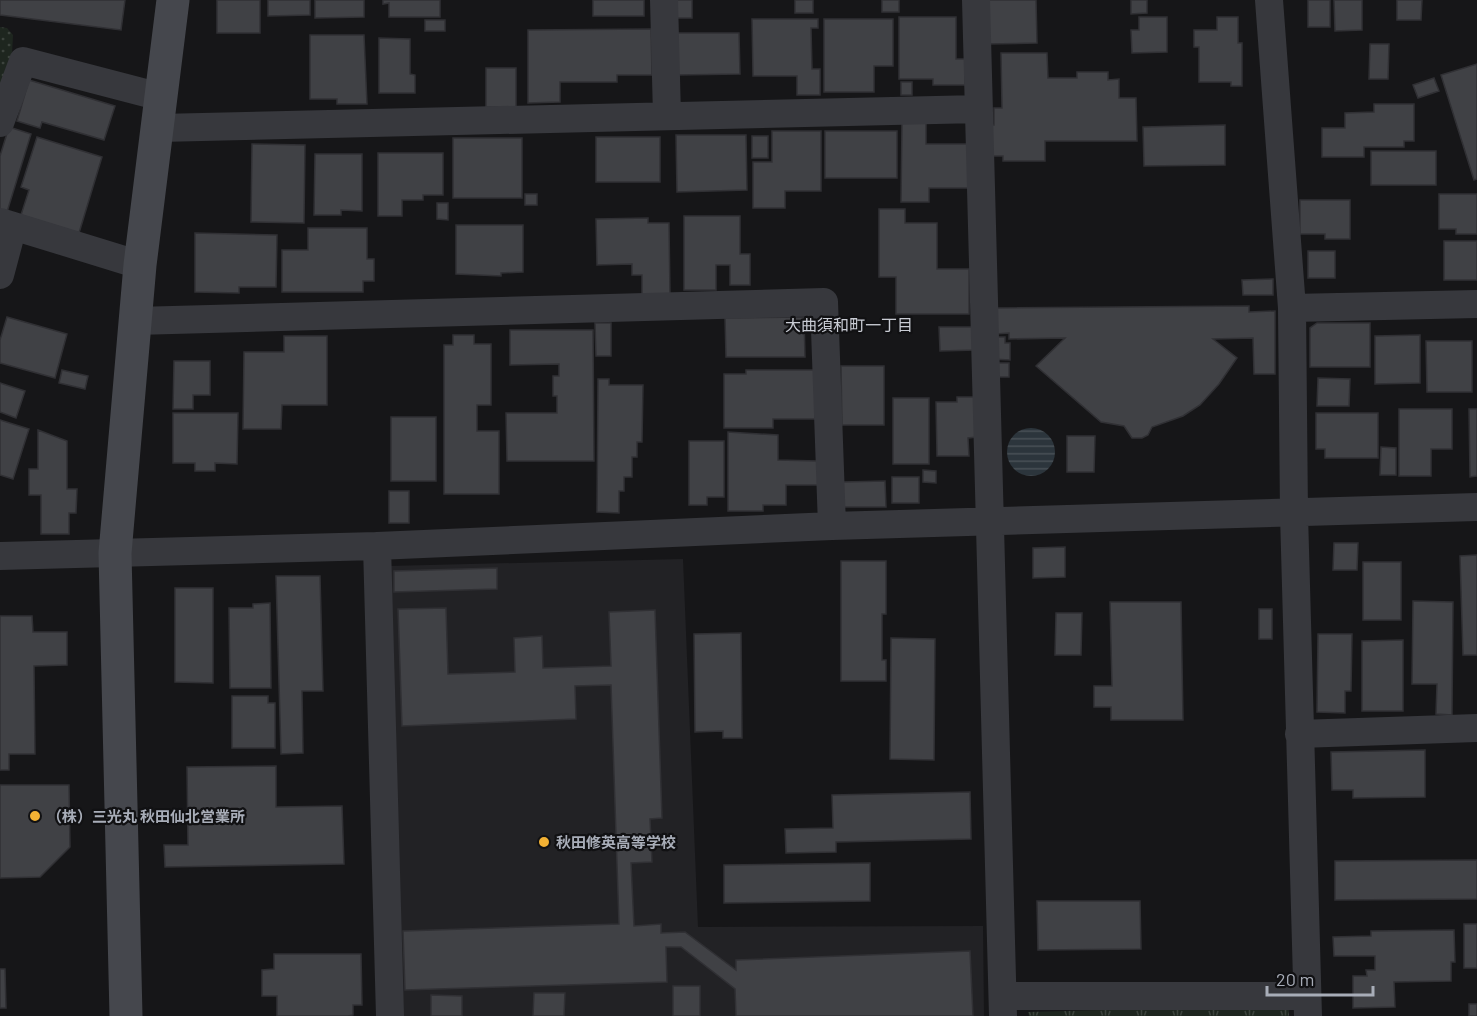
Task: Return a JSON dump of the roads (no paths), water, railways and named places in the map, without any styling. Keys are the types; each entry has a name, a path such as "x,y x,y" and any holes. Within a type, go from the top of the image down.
{"street":[{"path":"126,1016 114,553 140,265 173,0"},
{"path":"664,0 667,116"},
{"path":"976,0 1003,1006 1307,1006 1294,514 1292,308 1269,0"},
{"path":"0,123 22,61 160,113 667,116 979,109"},
{"path":"0,275 7,224 140,265"},
{"path":"135,321 824,303 832,525"},
{"path":"1292,308 1477,304"},
{"path":"0,556 377,546 832,525 1294,514 1477,507"},
{"path":"377,546 390,1016"},
{"path":"1299,734 1477,728"}],"place":[{"name":"（株）三光丸 秋田仙北営業所","path":"35,816"},
{"name":"秋田修英高等学校","path":"544,842"}],"district":[{"name":"大曲須和町一丁目","path":"849,324"}]}
